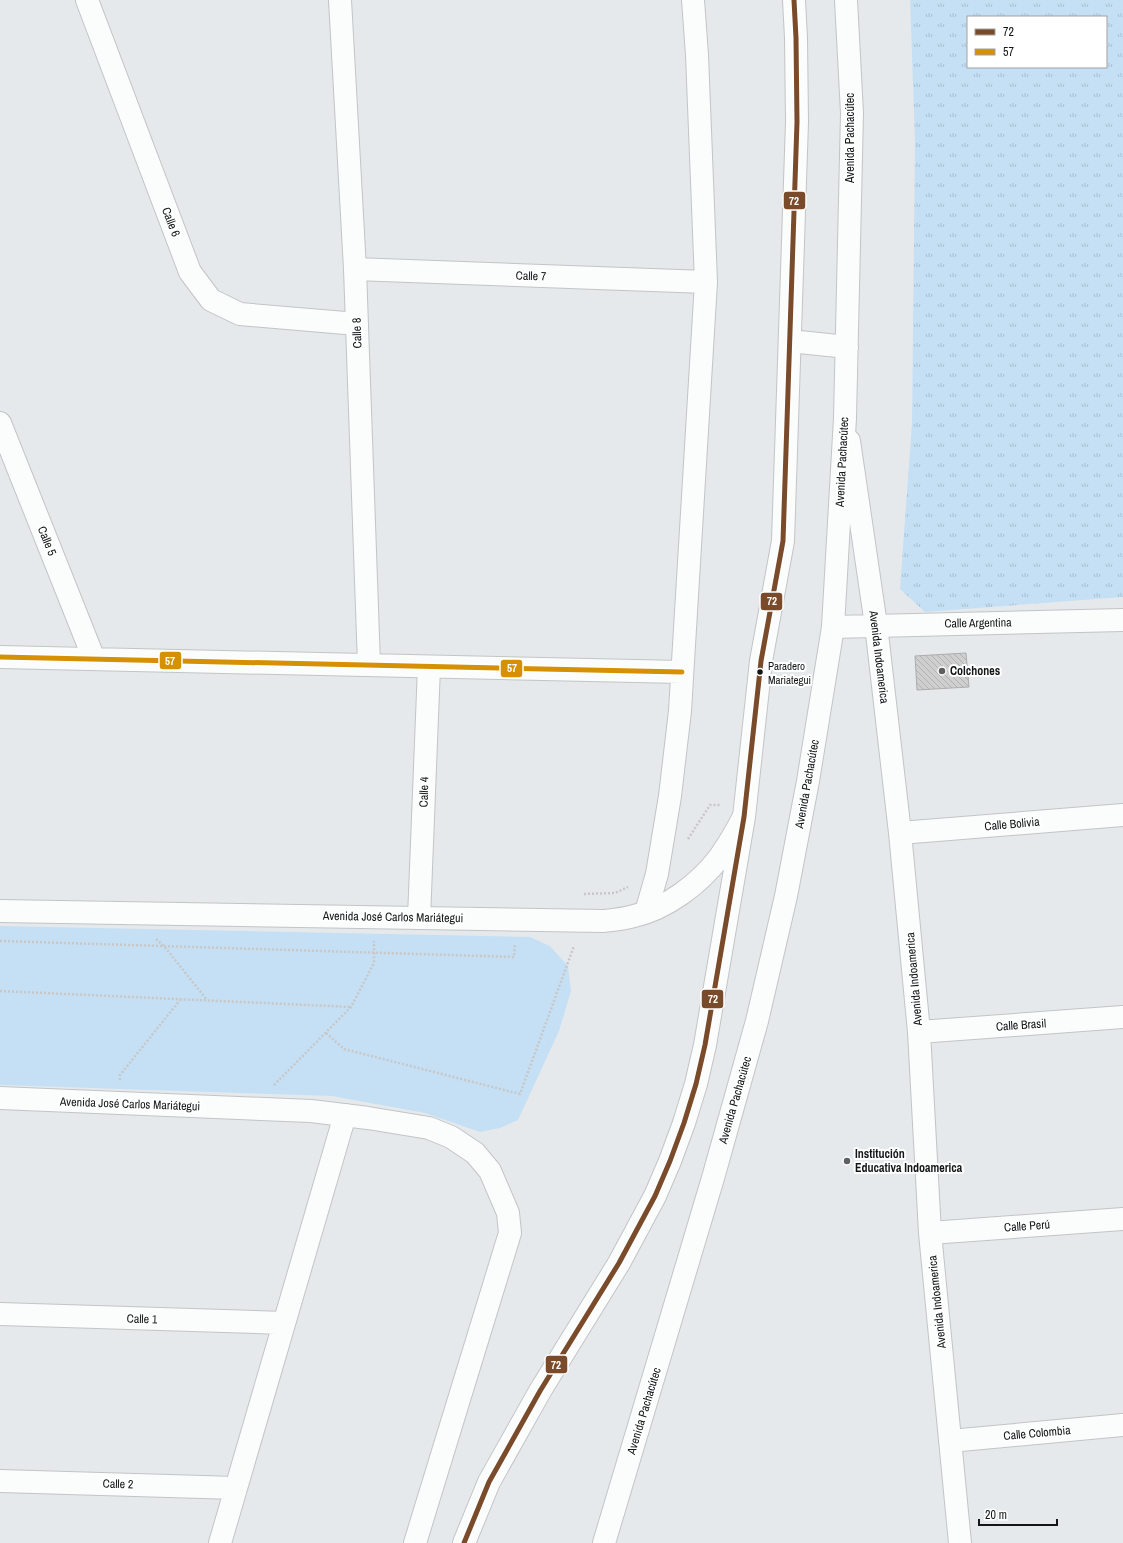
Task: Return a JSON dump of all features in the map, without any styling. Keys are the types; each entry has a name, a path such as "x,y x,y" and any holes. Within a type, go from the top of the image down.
{"street":[{"name":"Calle 6","path":"87,0 190,272 211,300 240,314 357,324"},
{"name":"Calle 8","path":"340,0 355,269 369,665"},
{"path":"646,912 657,874 670,796 680,711 706,282 693,0"},
{"path":"464,1543 489,1482 540,1391 638,1230 670,1161 696,1084 726,925 744,817 761,661 783,541 797,122 794,0"},
{"name":"Avenida Pachacútec","path":"604,1543 714,1178 757,1021 791,873 808,781 833,627 845,418 852,113 846,0"},
{"name":"Calle 7","path":"355,269 706,282"},
{"path":"790,341 847,347"},
{"name":"Avenida Indoamerica","path":"845,418 876,625 900,833 919,1032 930,1233 960,1543"},
{"name":"Calle 5","path":"0,424 94,659"},
{"name":"Calle Argentina","path":"833,627 1123,620"},
{"path":"0,657 682,672"},
{"name":"Calle 4","path":"419,918 429,667"},
{"name":"Calle Bolivia","path":"900,833 1123,815"},
{"name":"Avenida José Carlos Mariátegui","path":"0,910 603,921 634,916 646,912 659,907 684,892 707,872 722,853 744,817"},
{"name":"Calle Brasil","path":"919,1032 1123,1017"},
{"name":"Avenida José Carlos Mariátegui","path":"0,1098 271,1109 311,1111 345,1115 429,1128 451,1137 475,1154 490,1171 499,1191 508,1213 510,1233 415,1543"},
{"path":"220,1543 345,1115"},
{"name":"Calle Perú","path":"930,1233 1123,1219"},
{"name":"Calle 1","path":"0,1314 284,1323"},
{"name":"Calle Colombia","path":"950,1441 1123,1425"},
{"name":"Calle 2","path":"0,1481 236,1488"}],"path":[{"path":"152,913 154,936 164,946 207,1000"},
{"path":"271,1109 274,1085 350,1007 374,963 374,917"},
{"path":"326,1033 344,1049 520,1094 584,921"},
{"path":"0,991 350,1007"},
{"path":"120,1103 120,1075 181,999"}],"green space":[{"path":"910,0 1123,0 1123,597 925,612 900,589 912,423 915,142"},
{"path":"0,926 530,937 550,946 568,966 571,991 559,1031 518,1120 500,1128 480,1132 425,1113 332,1096 0,1085"}],"building":[{"name":"Colchones","path":"966,653 969,687 917,690 915,656"}],"transit line":[{"name":"72","path":"464,1543 489,1482 540,1391 619,1263 655,1196 684,1123 696,1084 705,1045 744,817 761,661 783,541 797,122 794,0"},
{"name":"57","path":"0,657 682,672"}],"place":[{"name":"Colchones","path":"942,671"},
{"name":"Paradero Mariategui","path":"760,672"},
{"name":"Institución Educativa Indoamerica","path":"847,1161"}]}
